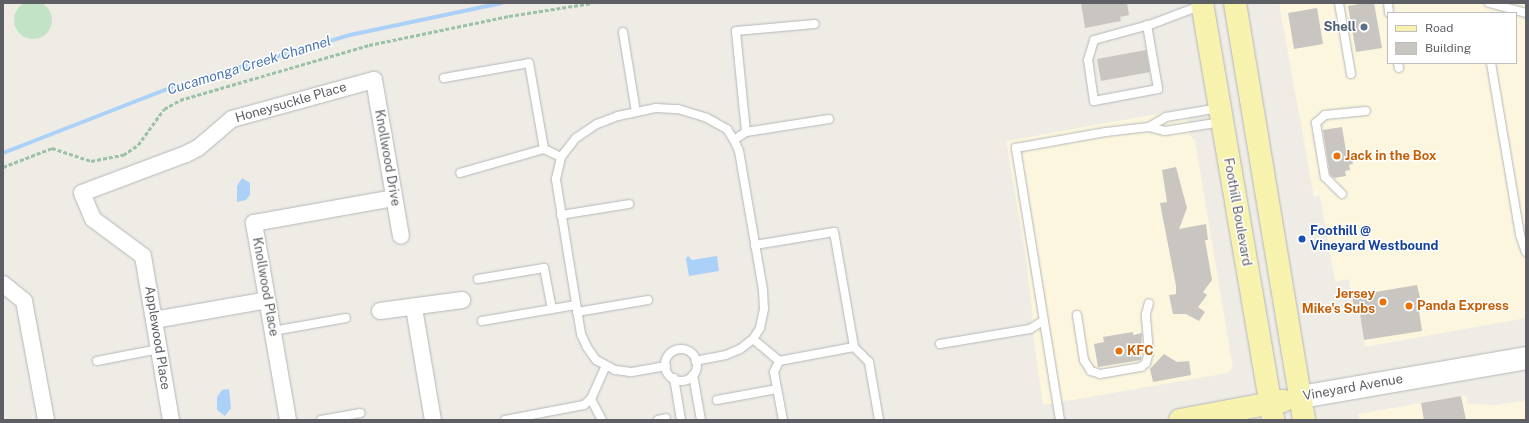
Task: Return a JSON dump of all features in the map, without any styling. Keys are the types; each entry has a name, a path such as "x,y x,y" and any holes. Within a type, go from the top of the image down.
{"main road":[{"path":"1235,3 1304,420"},
{"name":"Foothill Boulevard","path":"1203,4 1271,412"},
{"name":"Vineyard Avenue","path":"1180,420 1271,412 1301,397 1526,358"}],"street":[{"name":"Honeysuckle Place","path":"144,256 93,219 82,193 186,154 198,148 232,119 374,80"},
{"name":"Knollwood Drive","path":"374,80 400,236"},
{"name":"Knollwood Place","path":"288,420 254,223 394,198"},
{"name":"Applewood Place","path":"144,256 171,420"},
{"path":"3,284 24,301 46,420"},
{"path":"154,320 267,300"},
{"path":"380,311 414,308 462,300"},
{"path":"414,308 433,420"}],"lane":[{"path":"1339,3 1351,74"},
{"path":"1147,25 1158,89 1094,101 1088,60 1094,40 1147,25 1203,4"},
{"path":"1492,7 1526,13"},
{"path":"746,132 736,31 815,24"},
{"path":"623,32 636,112"},
{"path":"444,78 529,62 544,149"},
{"path":"1491,64 1520,235 1526,252"},
{"path":"666,366 631,372 615,370 596,360 587,347 577,308 556,178 561,157 576,138 597,124 636,112 656,108 685,111 707,118 727,129 739,152 755,245 764,309 760,328 753,339 740,349 726,355 696,361"},
{"path":"1342,194 1325,177 1316,123 1325,115 1366,111"},
{"path":"1060,420 1016,148 1149,127 1166,117 1221,115"},
{"path":"1149,127 1166,131 1221,115"},
{"path":"734,140 746,132 829,118"},
{"path":"460,173 544,149 561,157"},
{"path":"561,215 629,204"},
{"path":"755,245 834,232 854,347 869,362 879,420"},
{"path":"478,279 544,268 552,309"},
{"path":"482,321 552,309 577,308 648,300"},
{"path":"1077,315 1084,360 1091,371 1100,374 1141,367 1146,363 1149,352 1146,314 1149,303"},
{"path":"273,332 346,318"},
{"path":"940,344 1030,329 1043,321"},
{"path":"753,339 779,360 854,347"},
{"path":"666,366 670,353 679,349 688,350 696,361 693,375 701,420"},
{"path":"97,361 159,350"},
{"path":"779,360 774,372 783,420"},
{"path":"505,420 584,405 591,399 606,366"},
{"path":"666,366 674,378 681,420"},
{"path":"674,378 686,380 693,375"},
{"path":"717,400 777,389"},
{"path":"591,399 602,420"},
{"path":"321,420 360,412"}],"path":[{"path":"3,167 52,148 91,161 123,156 138,144 164,109 180,100 369,45 592,3"}],"shaded area":[{"path":"1279,3 1526,3 1526,318 1365,347 1359,309 1354,309 1352,296 1355,296 1355,292 1351,293 1349,279 1335,282 1320,196 1314,197"},
{"path":"1185,109 1190,135 1195,140 1233,367 1228,373 1043,405 1031,320 1033,316 1024,246 1006,141"},
{"path":"1466,396 1468,404 1496,405 1526,400 1526,420 1359,420 1358,414"}],"green space":[{"path":"29,1 37,1 44,4 49,9 52,20 49,31 44,36 37,39 29,39 22,36 17,31 14,24 14,16 17,9 22,4"}],"water":[{"path":"242,178 250,183 250,195 246,200 237,202 237,186"},
{"path":"688,256 692,260 717,256 719,271 689,276 686,259"},
{"path":"229,389 231,408 225,416 217,410 217,397 222,390"}],"building":[{"path":"1081,3 1127,3 1129,15 1120,17 1121,21 1085,28"},
{"path":"1374,3 1382,48 1356,52 1348,6"},
{"path":"1317,8 1323,44 1294,49 1288,13"},
{"path":"1146,50 1150,72 1101,81 1097,59"},
{"name":"Jack in the Box","path":"1342,127 1346,151 1351,150 1353,164 1349,165 1350,170 1345,171 1346,176 1334,178 1330,174 1323,130"},
{"path":"1176,167 1187,208 1179,229 1206,224 1208,240 1205,240 1212,280 1203,292 1207,295 1198,307 1205,312 1199,321 1186,314 1173,314 1169,295 1176,294 1176,286 1160,203 1167,202 1162,170"},
{"path":"1417,285 1420,298 1417,298 1422,331 1364,340 1359,308 1354,309 1352,296"},
{"name":"KFC","path":"1133,332 1133,335 1142,333 1141,360 1098,367 1094,344 1104,342 1103,337"},
{"path":"1164,354 1177,362 1189,361 1191,375 1153,382 1150,369"},
{"path":"1461,396 1466,420 1424,420 1421,403"}],"waterway":[{"name":"Cucamonga Creek Channel","path":"3,153 172,87 350,35 502,3"}],"place":[{"name":"Shell","path":"1364,27"},
{"name":"Jack in the Box","path":"1337,156"},
{"name":"Foothill @ Vineyard Westbound","path":"1302,239"},
{"name":"Jersey Mike's Subs","path":"1383,302"},
{"name":"Panda Express","path":"1409,306"},
{"name":"KFC","path":"1119,351"}]}
